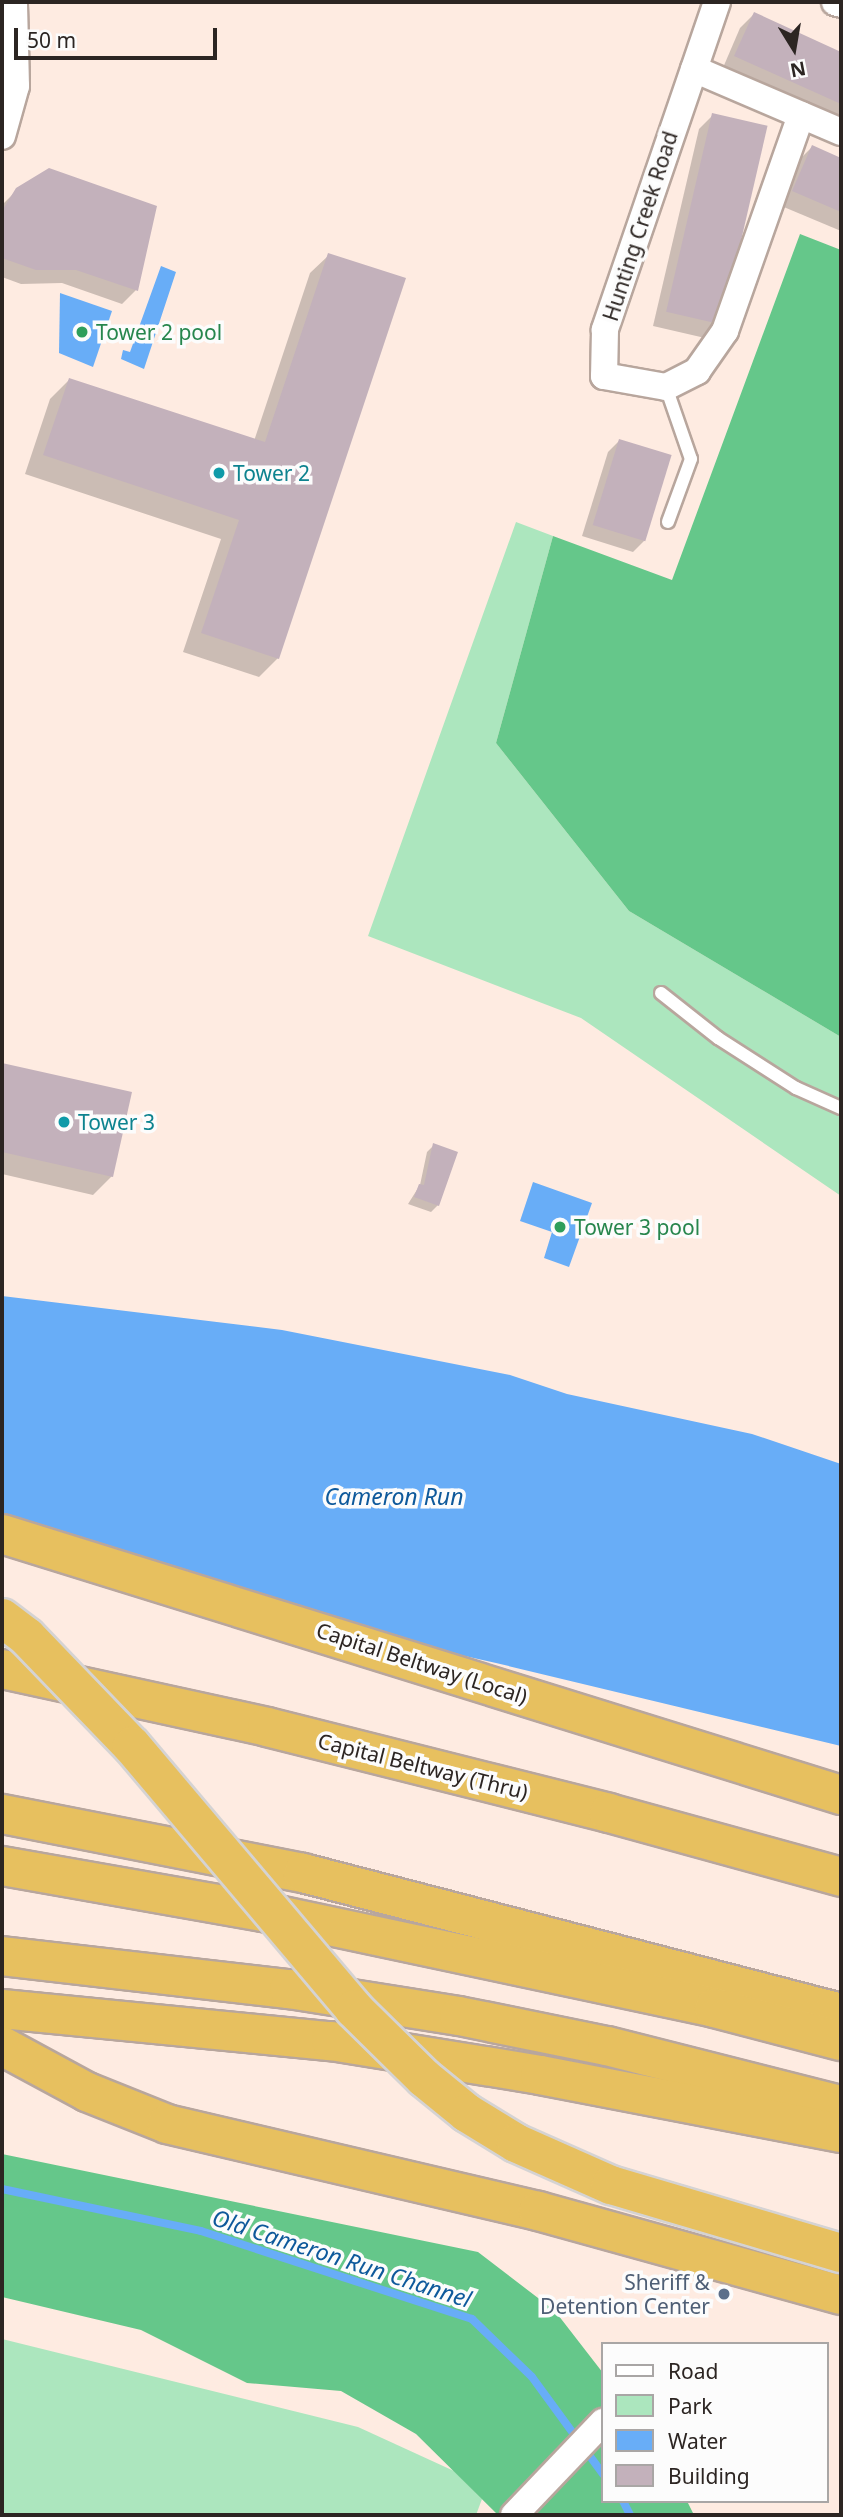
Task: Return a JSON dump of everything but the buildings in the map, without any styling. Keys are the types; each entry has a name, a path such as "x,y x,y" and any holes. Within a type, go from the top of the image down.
{"highway":[{"name":"Capital Beltway (Local)","path":"2,1534 841,1795"},
{"path":"2,1618 27,1637 132,1746 384,2041 467,2113 516,2143 611,2185 841,2253"},
{"name":"Capital Beltway (Thru)","path":"2,1669 267,1727 609,1813 841,1877"},
{"path":"2,1814 303,1872 841,2013"},
{"path":"2,1866 291,1918 676,2000 841,2041"},
{"path":"2,1956 289,1989 459,2016 620,2049 841,2105"},
{"path":"2,2009 331,2041 540,2074 841,2133"},
{"path":"2,2046 87,2092 167,2124 538,2211 841,2295"}],"street":[{"path":"2,136 16,86 15,2"},
{"name":"Hunting Creek Road","path":"666,387 604,376 605,330 718,2"},
{"path":"835,2 841,4"},
{"path":"694,69 841,132"},
{"path":"666,387 697,371 725,331 801,115"},
{"path":"514,2515 602,2423"}],"lane":[{"path":"666,387 691,459 668,522"},
{"path":"661,993 719,1038 785,1081 841,1108"}],"green space":[{"path":"800,234 841,250 841,1037 629,911 496,743 553,536 672,580"},
{"path":"516,522 553,536 496,743 629,911 841,1037 841,1196 581,1018 368,936"},
{"path":"2,2154 478,2252 555,2311 602,2372 602,2503 688,2503 694,2515 498,2515 416,2434 341,2391 247,2383 141,2330 2,2297"},
{"path":"2,2339 358,2427 454,2471 482,2499 476,2515 2,2515"}],"water":[{"name":"Tower 2 pool","path":"161,266 176,272 144,369 121,359 123,350 130,352"},
{"name":"Tower 2 pool","path":"60,293 112,311 93,367 59,353"},
{"name":"Tower 3 pool","path":"533,1182 592,1203 569,1267 544,1258 552,1232 520,1221"},
{"name":"Cameron Run","path":"2,1296 282,1330 510,1375 567,1394 752,1434 841,1464 841,1746 496,1663 2,1553"}],"waterway":[{"name":"Old Cameron Run Channel","path":"2,2189 201,2231 472,2319 532,2377 602,2473"},
{"name":"Old Cameron Run Channel","path":"624,2503 630,2515"}],"place":[{"name":"Tower 2 pool","path":"82,332"},
{"name":"Tower 2","path":"219,473"},
{"name":"Tower 3","path":"64,1122"},
{"name":"Tower 3 pool","path":"560,1227"},
{"name":"Sheriff & Detention Center","path":"724,2294"}]}
